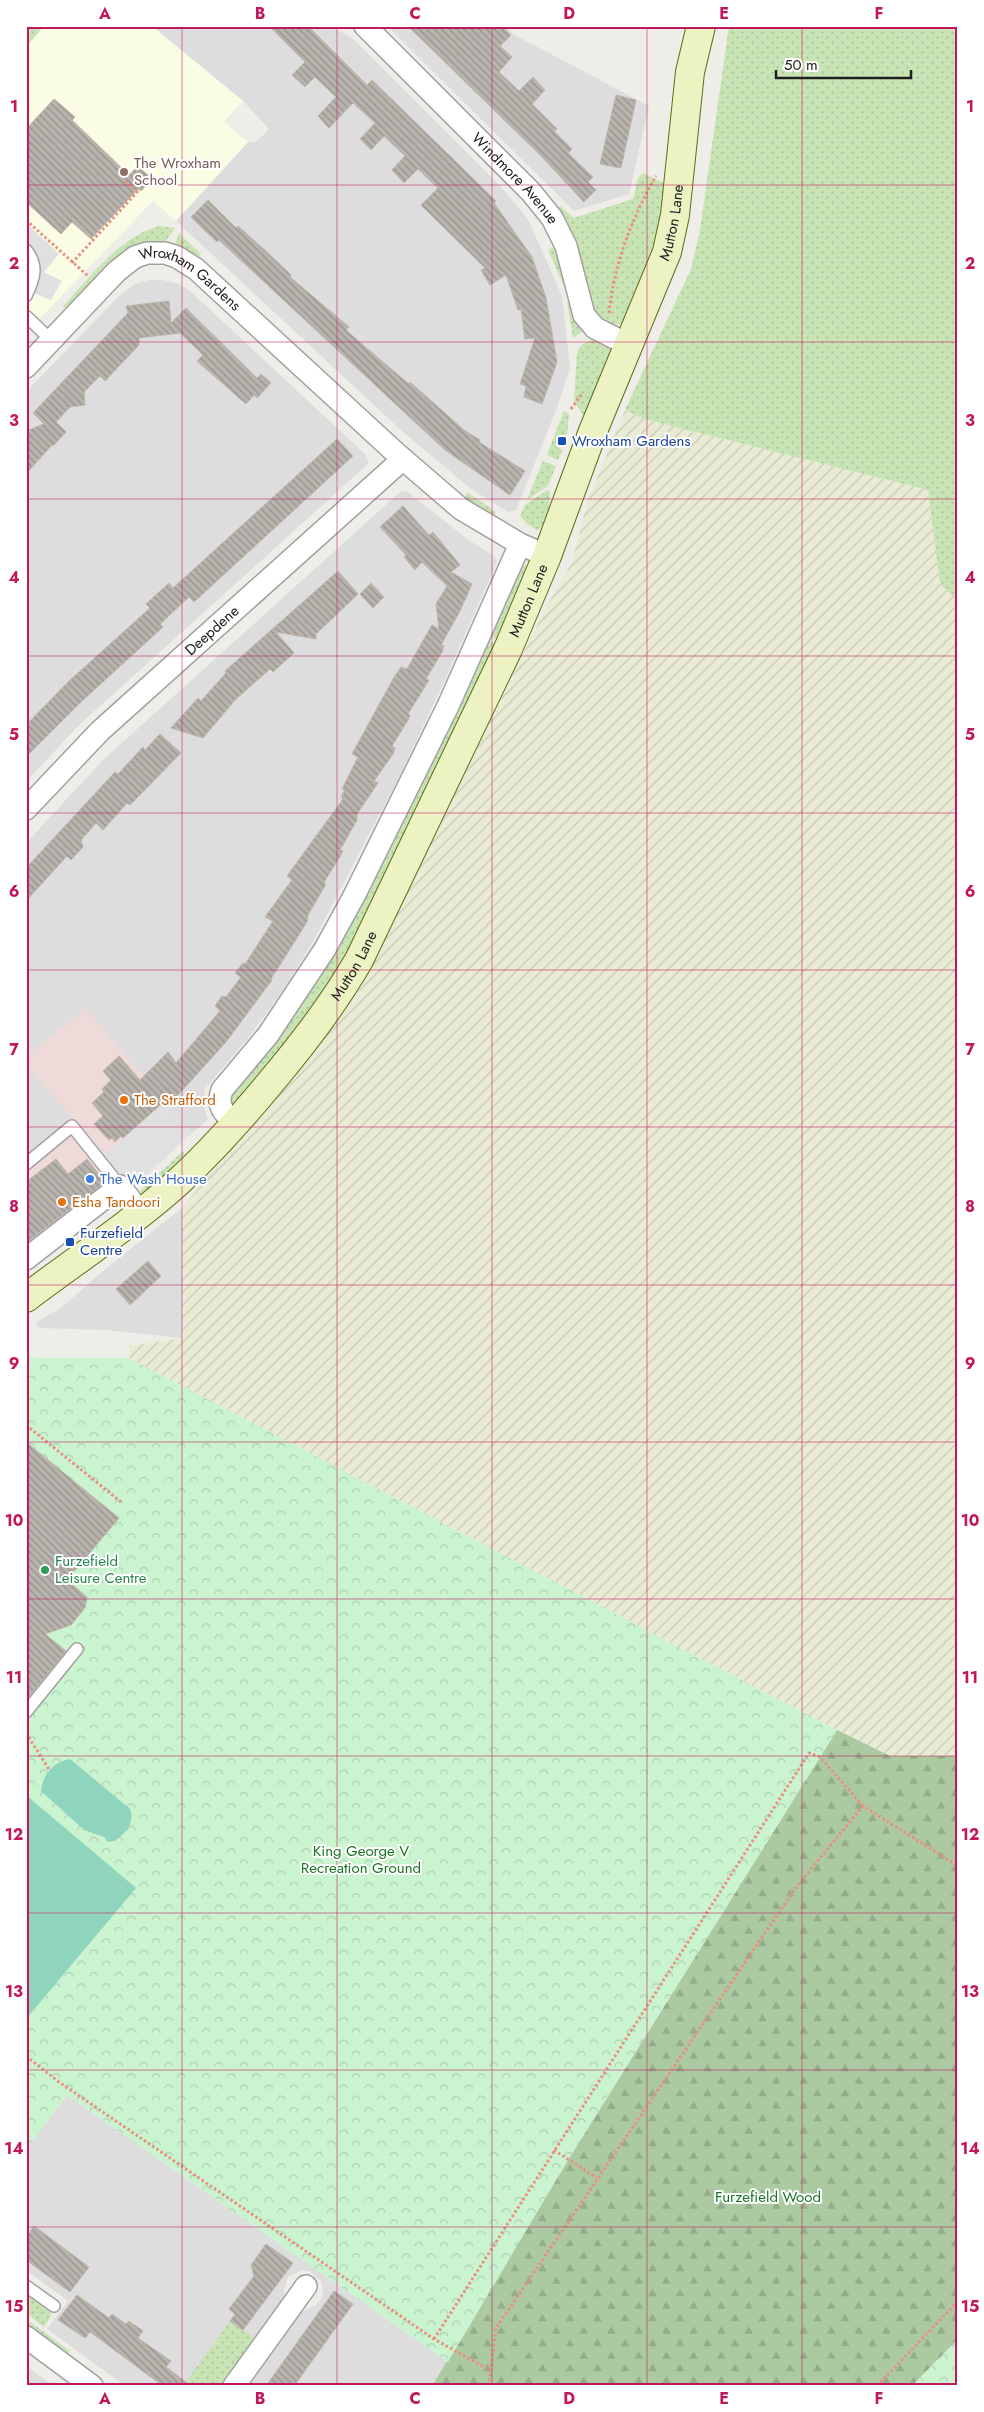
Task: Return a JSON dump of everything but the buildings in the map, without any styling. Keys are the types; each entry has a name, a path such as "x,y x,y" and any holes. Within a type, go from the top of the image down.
{"main road":[{"name":"Mutton Lane","path":"26,1298 176,1184 236,1124 315,1029 337,998 359,960 508,649 547,556 593,431 618,340 667,252 675,214 690,72 701,26"}],"street":[{"name":"Windmore Avenue","path":"365,26 531,192 552,218 566,246 584,315 595,328 618,340"},
{"name":"Wroxham Gardens","path":"26,367 125,264 148,253 165,253 177,257 196,268 403,459 461,509 520,544 547,556"},
{"name":"Deepdene","path":"26,810 100,731 403,459"},
{"name":"Mutton Lane","path":"236,1124 220,1108 219,1099 222,1090 268,1036 325,950 354,896 448,706 520,544"},
{"path":"26,1259 120,1186 140,1212"},
{"path":"234,2386 306,2286"},
{"path":"26,2337 92,2386"}],"lane":[{"path":"26,250 33,258 36,275 26,296"},
{"path":"26,316 51,340"},
{"path":"26,1164 72,1126 120,1186"},
{"path":"26,1712 77,1648"},
{"path":"26,2286 54,2306"}],"path":[{"path":"618,340 610,303 623,251 637,210 657,174"},
{"path":"72,263 137,192 125,181"},
{"path":"26,220 72,263 89,276"},
{"path":"571,409 584,388"},
{"path":"26,1425 121,1502"},
{"path":"26,1733 50,1770"},
{"path":"434,2339 808,1753 820,1757 863,1806 958,1866"},
{"path":"489,2386 496,2328 796,1886 863,1806"},
{"path":"26,2056 59,2082 434,2339 491,2371"},
{"path":"554,2150 598,2178"},
{"path":"877,2386 958,2301"}],"shaded area":[{"name":"The Wroxham School","path":"26,26 152,26 243,101 224,122 248,142 176,221 153,201 26,333"},
{"path":"152,26 330,26 352,38 502,188 528,219 562,296 570,368 557,408 516,510 508,512 470,488 402,431 176,221 248,142 256,142 269,129 243,101"},
{"path":"387,26 506,26 513,34 649,106 629,194 574,211"},
{"path":"26,223 59,254 44,272 62,281 51,300 33,293 26,310 26,280 30,269 26,261"},
{"path":"149,280 163,280 179,284 189,290 366,455 369,463 78,726 26,782 26,392 120,295 135,284"},
{"path":"625,410 644,419 928,490 940,584 958,601 958,1756 890,1756 837,1730 129,1358 129,1346 182,1338 182,1208 358,993 544,611 572,562 588,500"},
{"path":"400,492 408,492 467,539 494,556 497,562 445,680 399,777 314,940 283,990 249,1037 205,1089 203,1104 208,1119 192,1133 85,1009 26,1058 26,843 104,759"},
{"path":"85,1008 165,1101 105,1156 120,1173 26,1247 26,1155 72,1118 26,1064 26,1058"},
{"path":"26,1064 72,1118 26,1155"},
{"path":"165,1101 192,1133 133,1188 105,1156"},
{"path":"182,1208 182,1338 106,1330 40,1328 35,1323 61,1308 103,1271"},
{"path":"67,2095 448,2362 432,2386 248,2386 301,2312 316,2305 321,2299 323,2291 321,2281 309,2271 300,2271 288,2277 284,2290 284,2299 222,2386 125,2386 47,2329 68,2301 26,2270 26,2149"},
{"path":"26,2366 54,2386 26,2386"}],"green space":[{"path":"26,26 44,26 26,47"},
{"path":"729,26 958,26 958,601 940,584 928,490 644,419 625,410 691,269 700,230"},
{"path":"643,173 666,184 662,233 626,322 617,325 609,324 595,313 555,212 560,206 574,218 633,199 638,178"},
{"path":"159,226 175,228 164,243 68,311 63,306 118,248 145,231"},
{"path":"179,233 201,254 197,259 175,245"},
{"path":"558,245 569,285 564,286 548,250"},
{"path":"567,301 571,301 583,327 583,331 573,338"},
{"path":"597,339 610,348 612,354 588,416 583,415 574,401 577,354 582,345"},
{"path":"564,411 569,414 567,435 562,435 557,447 563,450 558,460 547,455"},
{"path":"543,461 556,466 548,486 527,500"},
{"path":"547,490 550,492 549,512 544,525 537,530 527,524 520,516 525,505"},
{"path":"467,492 496,512 494,516 491,517 464,499"},
{"path":"522,565 529,566 501,642 488,635"},
{"path":"486,640 499,646 450,751 324,999 234,1106 230,1105 231,1091 270,1045"},
{"path":"183,1151 185,1158 150,1191 138,1193"},
{"name":"King George V Recreation Ground","path":"26,1354 36,1358 129,1358 837,1730 568,2160 448,2362 67,2095 26,2149"},
{"name":"Furzefield Wood","path":"837,1730 890,1756 958,1756 958,2339 912,2386 432,2386 568,2160"},
{"path":"70,1759 130,1809 131,1819 128,1828 114,1841 108,1842 104,1837 84,1830 41,1791 44,1779 50,1770 59,1763"},
{"path":"26,1795 136,1888 26,2019"},
{"path":"26,2294 51,2313 44,2327 26,2313"},
{"path":"26,2319 70,2351 67,2355 26,2325"},
{"path":"230,2321 256,2339 222,2386 191,2386 186,2382"},
{"path":"958,2339 958,2386 912,2386"}],"place":[{"name":"The Wroxham School","path":"124,172"},
{"name":"Wroxham Gardens","path":"562,441"},
{"name":"The Strafford","path":"124,1100"},
{"name":"The Wash House","path":"90,1179"},
{"name":"Esha Tandoori","path":"62,1202"},
{"name":"Furzefield Centre","path":"70,1242"},
{"name":"Furzefield Leisure Centre","path":"45,1570"}]}
